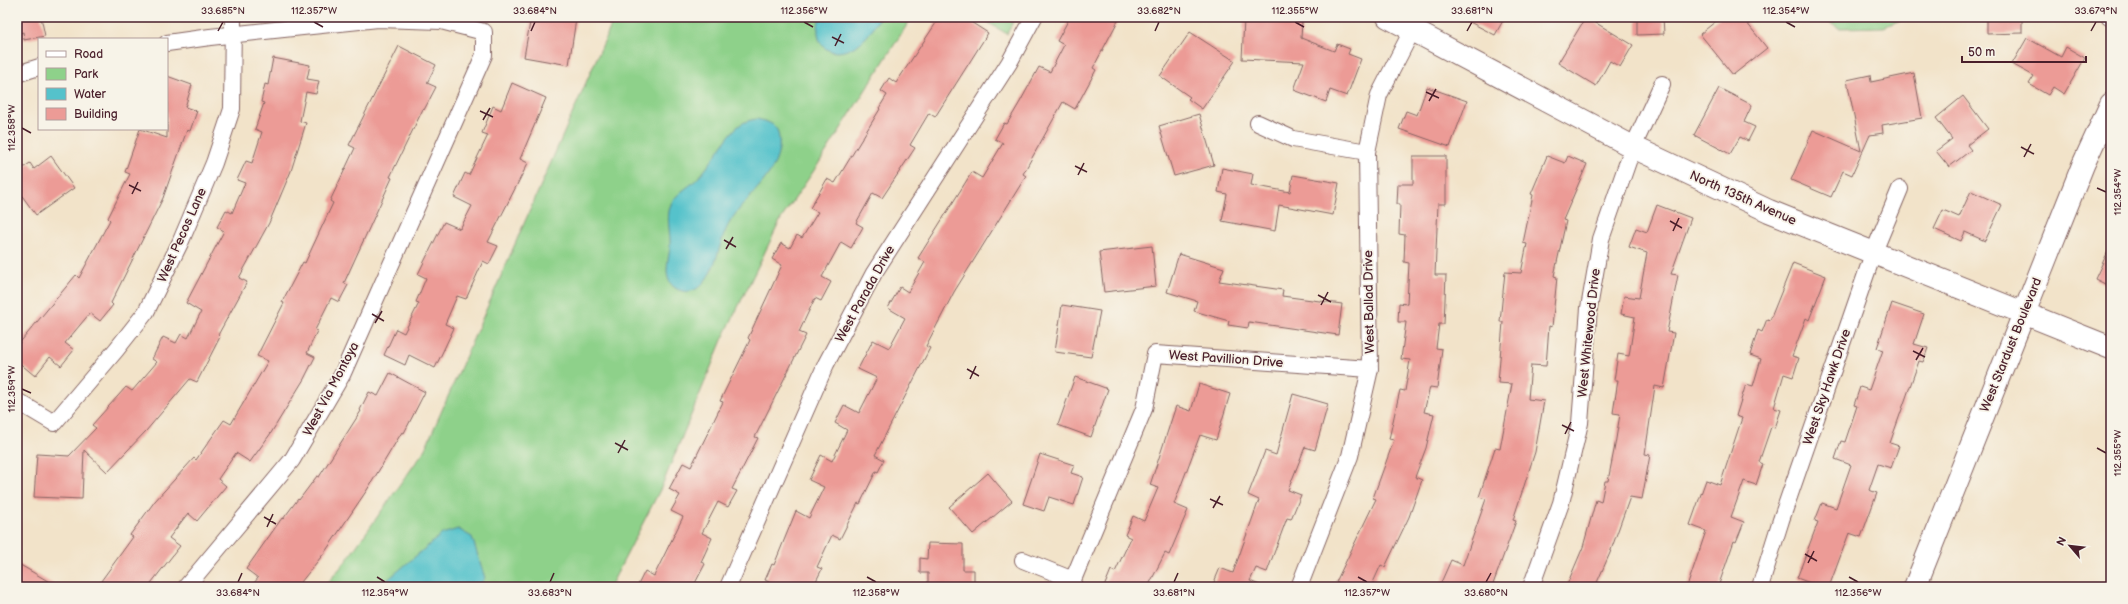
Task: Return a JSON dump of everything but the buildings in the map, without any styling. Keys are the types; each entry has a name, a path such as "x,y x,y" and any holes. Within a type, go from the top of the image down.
{"street":[{"name":"West Pecos Lane","path":"17,401 54,422 116,350 146,312 180,243 214,163 232,109 233,17"},
{"name":"West Parada Drive","path":"728,587 826,364 874,273 1009,62 1034,17"},
{"name":"North 135th Avenue","path":"1388,17 1416,23 1633,147 1769,211 1873,254 2111,348"},
{"name":"West Via Montoya","path":"186,587 292,460 342,375 484,55 484,32 441,21 378,20 234,35"},
{"name":"West Ballad Drive","path":"1299,587 1350,456 1370,369 1367,152 1380,95 1416,23"},
{"path":"168,43 234,35"},
{"path":"17,74 38,67"},
{"name":"West Whitewood Drive","path":"1531,587 1561,504 1580,423 1589,308 1601,239 1633,147 1662,84"},
{"name":"West Stardust Boulevard","path":"1915,587 2083,165 2111,104"},
{"path":"1258,123 1293,139 1367,152"},
{"name":"West Sky Hawk Drive","path":"1760,587 1784,512 1873,254 1900,189"},
{"name":"West Pavillion Drive","path":"1023,560 1071,583 1144,409 1155,354 1370,369"}],"green space":[{"path":"611,17 912,17 817,166 781,219 722,340 661,488 610,587 324,587 346,561 424,451 610,28"},
{"path":"979,17 1015,17 1007,34"},
{"path":"1818,17 1907,17 1884,27 1839,28"}],"water":[{"path":"820,17 880,17 864,40 848,50 839,52 831,51 825,48 821,43 818,36"},
{"path":"757,119 772,124 777,130 779,138 779,151 775,162 762,183 730,222 714,264 705,280 699,287 690,291 677,289 670,283 667,273 670,247 668,217 670,207 677,195 693,182 712,161 735,129 745,122"},
{"path":"458,529 472,537 485,578 478,587 379,587 442,534"}]}
